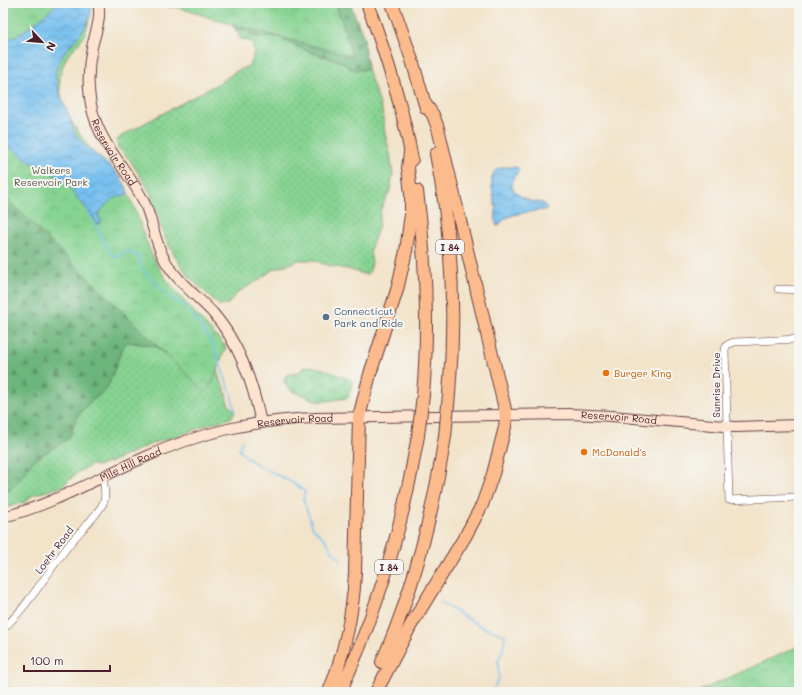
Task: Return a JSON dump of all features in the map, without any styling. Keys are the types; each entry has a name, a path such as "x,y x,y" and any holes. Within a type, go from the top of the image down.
{"highway":[{"name":"I 84","path":"340,692 370,622 390,562 405,504 418,436 423,395 426,336 425,272 421,222 410,152 396,88 385,52 367,3"},
{"name":"I 84","path":"369,692 393,636 419,561 433,504 445,436 450,394 452,353 449,243 441,177 424,102 412,60 392,3"},
{"path":"376,692 412,623 478,514 493,474 505,427 506,415 438,128 433,115 424,102"},
{"path":"329,692 346,639 354,586 359,417 370,374 397,290 408,242 411,204 408,168 410,152"}],"main road":[{"name":"Reservoir Road","path":"98,3 99,16 89,73 91,104 96,123 108,145 132,180 144,201 158,243 166,261 180,281 217,319 235,346 247,369 256,398 260,423 304,418 599,415 726,426 799,425"},
{"name":"Mile Hill Road","path":"3,518 40,506 144,457 181,442 225,429 260,423"}],"street":[{"path":"778,289 799,290"},
{"name":"Sunrise Drive","path":"726,426 725,349 727,345 734,342 799,339"},
{"path":"726,426 729,500 799,497"},
{"name":"Loehr Road","path":"3,629 18,615 56,561 104,502 105,490 103,477"},
{"path":"3,686 10,692"}],"green space":[{"name":"Walkers Reservoir Park","path":"3,3 102,3 90,7 89,22 86,31 65,61 60,78 61,95 67,112 76,129 88,146 124,187 134,206 152,255 164,276 180,297 226,347 213,380 206,393 3,195"},
{"path":"159,3 335,3 352,56 223,22 168,4"},
{"path":"160,3 350,3 364,38 365,53 368,65 367,68 363,70 356,70 348,67 342,62 291,44 278,36 259,38 246,30 235,29 227,20 185,7 170,7"},
{"path":"235,29 246,30 252,35 263,38 278,36 291,44 313,53 342,62 348,67 363,70 367,68 382,110 393,174 390,190 381,209 378,229 371,247 370,252 372,263 370,271 367,274 329,266 314,260 299,260 272,270 259,280 238,292 228,304 220,306 190,278 179,263 165,238 150,192 130,160 118,148 117,140 123,135 248,66 252,61 254,50 252,42 241,39"},
{"path":"3,143 215,372 215,376 212,377 180,357 164,353 155,346 128,342 123,347 108,386 104,392 91,401 76,418 71,434 66,440 34,460 15,485 3,495"},
{"path":"128,342 155,346 165,353 179,357 215,372 218,365 219,378 225,389 227,400 229,405 235,411 231,418 153,443 111,462 99,466 91,465 77,473 61,487 33,495 25,502 3,507 3,495 9,491 34,460 66,440 71,434 76,418 91,401 104,392 108,386 123,347"},
{"path":"309,366 323,369 351,380 352,384 348,398 316,401 304,395 293,392 286,386 284,381 286,375 297,373"},
{"path":"799,646 799,692 697,692"}],"water":[{"path":"58,3 91,3 91,14 87,24 60,58 56,78 61,97 75,133 89,149 114,170 121,178 126,186 128,194 115,198 106,205 98,215 101,221 99,224 97,224 90,212 77,198 68,185 53,173 32,163 3,143 3,42 18,35"},
{"path":"517,167 519,169 513,178 512,187 521,197 534,202 543,203 547,208 510,216 499,226 497,226 495,220 496,210 492,176 499,168"}],"waterway":[{"path":"87,210 111,254 117,257 126,250 139,257 144,272 172,299 183,305 195,318 213,345 231,394 235,411"},
{"path":"242,441 239,450 246,457 254,463 289,481 305,492 303,499 313,528 326,540 332,551 341,559"},
{"path":"441,603 482,627 505,635 503,650 498,661 499,678 492,692"}],"place":[{"name":"Connecticut Park and Ride","path":"326,317"},
{"name":"Burger King","path":"606,373"},
{"name":"McDonald's","path":"584,452"}]}
